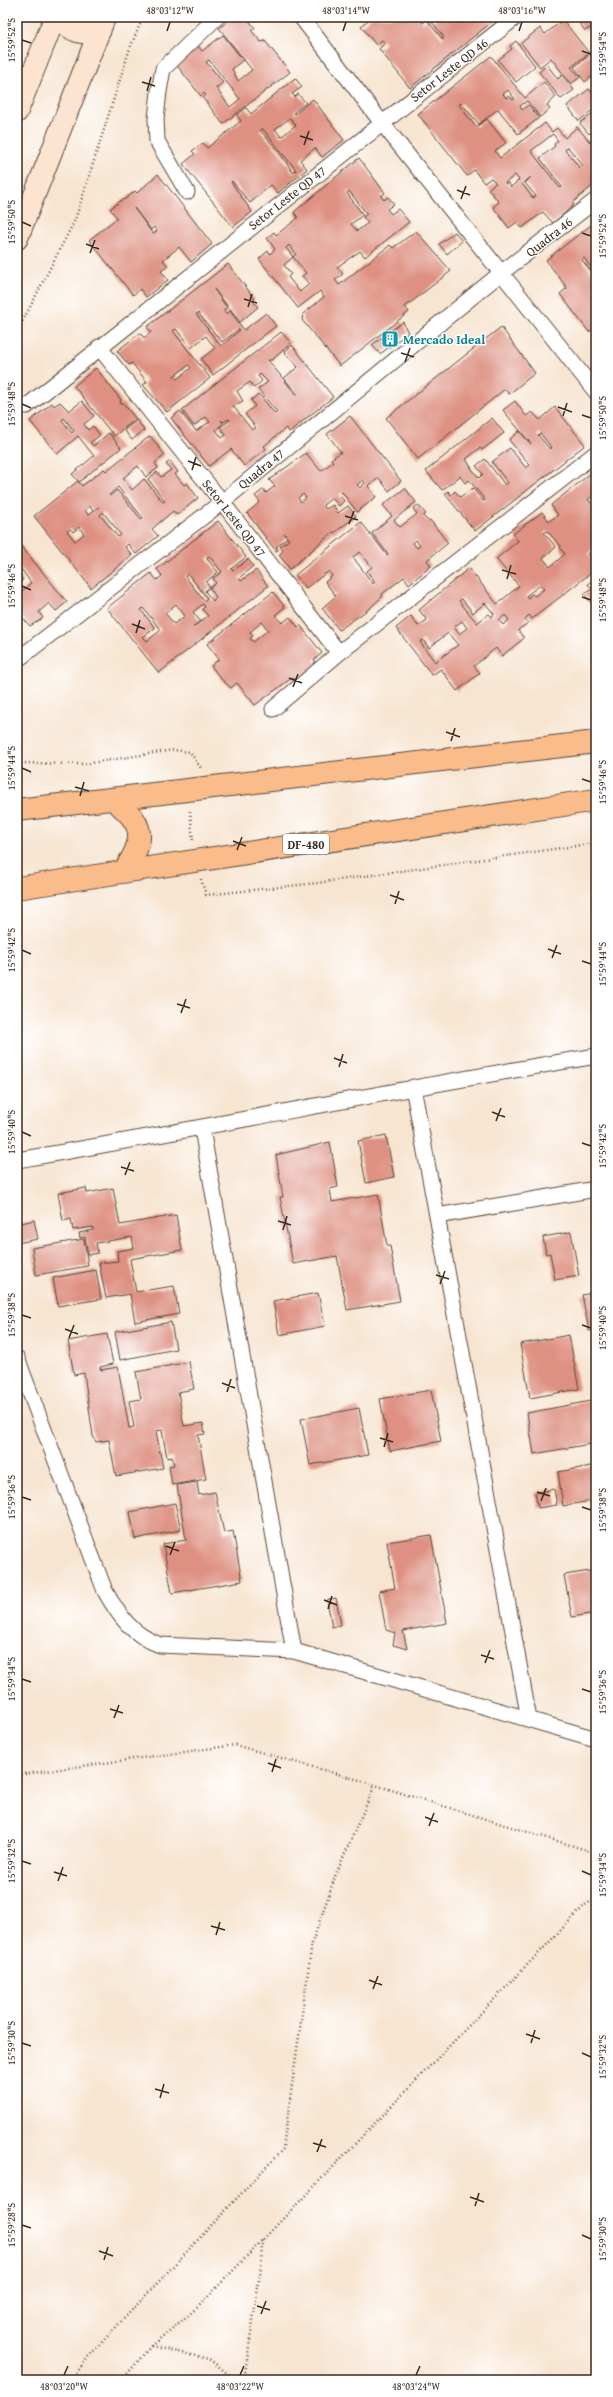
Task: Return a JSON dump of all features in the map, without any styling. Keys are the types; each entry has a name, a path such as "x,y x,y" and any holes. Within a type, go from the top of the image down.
{"main road":[{"path":"17,112 55,17"},
{"path":"60,17 67,26 75,31 93,33 103,24"},
{"path":"17,239 103,24"},
{"path":"17,810 114,800 596,742"},
{"path":"114,800 129,811 139,830 138,847 124,871"},
{"name":"DF-480","path":"17,888 596,800"}],"street":[{"path":"187,192 158,141 156,119 159,90 164,69 217,17"},
{"path":"301,17 382,123 596,392"},
{"name":"Setor Leste QD 46","path":"382,123 516,17"},
{"name":"Setor Leste QD 47","path":"27,406 99,347 382,123"},
{"name":"Quadra 46","path":"502,273 596,200"},
{"name":"Quadra 47","path":"17,660 222,502 502,273"},
{"name":"Setor Leste QD 47","path":"99,347 222,502 338,653"},
{"path":"273,709 338,653 596,453"},
{"path":"17,1160 202,1128 413,1087 596,1056"},
{"path":"413,1087 528,1719"},
{"path":"202,1128 294,1651"},
{"path":"437,1216 596,1189"},
{"path":"17,1358 105,1591 117,1613 132,1630 148,1641 160,1645 294,1651 596,1739"}],"path":[{"path":"17,332 75,220 130,48 143,17"},
{"path":"17,1775 235,1745 375,1785 596,1854"},
{"path":"72,2380 88,2357 282,2149 312,1943 336,1874 375,1785"},
{"path":"122,2380 151,2346 198,2307 474,2018 585,1905 596,1898"},
{"path":"244,2380 261,2267 262,2240"},
{"path":"151,2346 209,2359 236,2380"}],"building":[{"path":"233,17 246,17 255,28 251,30 261,42 265,41 290,72 223,124 203,98 206,95 204,93 201,96 175,63 197,45 202,51 223,35 243,60 232,69 238,81 252,70 219,28","holes":["209,60 240,99 230,107 216,88 223,82 206,62"]},
{"path":"372,17 418,17 423,23 427,20 425,17 433,17 428,21 443,40 443,36 432,22 439,17 498,17 410,88 379,49 385,43 382,40 376,45 361,26"},
{"path":"575,17 596,17 596,24 585,31"},
{"path":"563,20 589,53 571,67 580,77 571,84 551,58 540,67 521,43 540,28 545,34"},
{"path":"516,41 535,66 516,82 498,60 512,49 510,46"},
{"path":"590,54 594,58 596,56 596,73 585,82 574,67"},
{"path":"491,56 525,98 544,82 556,97 547,105 550,109 540,117 527,101 520,106 522,110 528,105 539,118 518,134 498,109 479,124 461,103 459,105 476,127 487,119 506,143 495,151 500,158 545,123 552,132 557,128 565,138 577,127 596,149 596,183 572,203 574,205 553,223 543,212 522,228 517,222 509,228 493,207 499,202 488,189 496,183 491,178 484,183 474,170 467,176 418,114","holes":["508,90 515,99 513,100 509,96 506,98 503,94","553,134 558,141 554,144 555,146 540,158 562,187 560,188 531,151","568,147 583,166 580,168 565,150","515,175 519,180 511,187 508,183 505,183","531,177 525,183 536,196 533,198 522,184"]},
{"path":"547,65 558,79 562,75 574,90 561,99 539,72"},
{"path":"295,78 302,87 292,94 295,97 298,94 306,103 294,112 295,114 313,99 344,140 322,157 315,148 300,160 307,169 278,193 271,185 250,203 232,181 231,182 252,212 233,227 183,164 195,154 192,151 203,143 207,148 241,121 237,115 246,108 251,114","holes":["290,118 296,125 281,137 275,129","262,128 296,170 293,173 280,153 260,130"]},
{"path":"589,89 596,98 596,107 579,121 567,106"},
{"path":"596,111 596,138 591,132 589,134 580,123"},
{"path":"359,158 385,193 381,196 384,200 388,197 394,204 387,209 391,214 398,209 409,222 365,257 360,251 337,267 343,274 335,280 339,285 390,245 393,248 416,231 451,271 405,307 409,312 340,366 302,320 303,314 324,297 320,291 298,308 259,259 268,251 270,254 275,249 267,238 274,232 276,235 298,218 294,212","holes":["349,191 367,214 363,217 368,223 357,231 351,224 363,215 347,193","289,245 296,254 293,257 286,248","293,257 306,273 302,276 309,284 300,292 288,277 291,274 284,265"]},
{"path":"158,174 212,244 191,262 179,247 163,260 168,266 161,271 168,280 146,297 140,289 133,295 89,240 117,218 110,209 135,191 137,193","holes":["134,208 151,230 154,227 157,231 153,234"]},
{"path":"596,221 596,274 584,258 582,260 596,278 596,326 589,332 560,294 567,288 546,260"},
{"path":"455,232 462,241 447,254 439,244"},
{"path":"228,264 255,299 253,301 258,307 240,322 214,289 227,308 223,310 227,314 230,311 244,330 266,313 276,326 213,375 201,359 215,348 206,336 191,348 176,329 173,331 210,378 167,412 143,385 147,382 132,363 129,365 117,351 140,333 144,338 151,332 147,327","holes":["198,313 222,342 239,329 240,330 221,346 196,314","189,365 191,368 177,379 174,376"]},
{"name":"Mercado Ideal","path":"403,322 408,333 380,354 372,345"},
{"path":"501,327 535,373 509,394 505,389 418,459 386,418"},
{"path":"281,332 291,343 272,360 268,360 297,396 298,395 284,378 298,367 285,351 292,345 333,397 289,432 286,428 264,446 266,449 244,466 231,449 209,466 171,418 180,411 196,431 210,422 206,417 194,426 182,410","holes":["260,374 268,382 258,389 277,412 275,414 259,394 251,400 255,406 245,414 256,428 252,430 233,406 243,401 237,391 250,382 254,388 262,381 258,376","229,419 230,420 220,427 226,435 222,438 216,430 223,423 221,420 223,422"]},
{"path":"96,368 121,400 121,404 123,403 136,419 114,436 74,386"},
{"path":"82,401 94,416 84,424 88,430 93,426 100,435 90,443 93,446 109,433 121,448 79,482 72,474 94,456 78,436 57,454 30,421 52,403 54,406 60,402 69,411","holes":["64,418 74,431 72,433 62,420"]},
{"path":"515,401 526,416 532,412 540,420 555,407 585,445 475,531 445,494 448,491 451,495 455,491 460,497 473,488 483,501 485,500 469,480 465,483 460,476 442,490 426,471 492,418 504,433 482,450 480,448 466,459 479,478 483,474 476,466 485,459 505,485 508,483 492,462 510,448 526,468 530,465 509,440 519,431 531,444 503,410","holes":["540,433 552,448 550,449 538,435"]},
{"path":"350,416 401,481 389,491 379,478 368,486 376,497 357,512 342,492 339,495 344,501 339,506 332,498 323,505 326,509 333,505 338,513 348,506 356,516 334,533 333,532 290,569 279,555 283,551 280,546 289,540 284,533 287,538 276,547 278,550 276,551 247,513 260,502 255,496 264,489 266,493 275,486 269,480 306,453 321,471 333,462 331,459 341,452 327,434","holes":["363,480 365,483 360,488 357,485","303,494 306,498 301,502 298,498"]},
{"path":"137,420 144,430 132,440 124,430"},
{"path":"150,436 165,455 155,463 158,468 146,477 138,466 123,478 132,490 144,479 163,502 165,501 148,479 157,472 161,477 171,470 166,464 170,461 178,472 175,474 184,485 187,483 198,498 177,515 173,511 152,529 158,536 136,554 128,544 125,547 132,555 91,588 34,516 78,481 82,486 104,469 106,471","holes":["118,487 143,518 141,519 117,490 110,496 109,495","90,506 93,511 99,507 88,515 85,510","103,512 121,535 118,537 100,515","79,527 84,534 75,541 67,531 70,529 73,532"]},
{"path":"596,469 596,503 591,497 588,499 596,509 596,548 588,554 596,565 596,569 532,619 529,615 525,619 528,623 518,630 524,638 502,656 496,648 474,666 480,673 457,691 441,669 432,675 396,628 411,616 418,626 427,620 419,610 469,568 497,604 519,586 496,559 518,541 513,534 542,512 549,521 558,515 551,505","holes":["547,531 561,546 560,548 565,554 550,567 543,558 556,547 544,533","540,585 544,589 535,596 532,594 528,598 526,596","462,599 473,613 485,603 494,614 492,617 489,614 477,623 459,601","505,615 509,620 503,625 499,620","462,621 467,628 459,634 454,627","448,633 458,645 435,662 420,642 423,640 429,648"]},
{"path":"405,488 416,502 394,520 400,527 417,514 413,509 418,505 426,514 423,516 428,521 430,520 448,543 427,560 431,566 409,584 404,577 382,594 383,596 370,608 339,630 322,608 336,596 325,582 332,576 329,571 306,588 295,575 361,522 387,555 388,554 372,533 392,516 383,505","holes":["416,540 420,546 417,548 413,543","360,552 372,567 367,571 375,582 373,584 353,557"]},
{"path":"218,521 246,557 231,569 233,571 248,559 253,566 239,578 241,581 256,570 268,586 159,673 107,608 151,573 157,580 162,576 157,569","holes":["209,556 222,572 213,578 216,583 210,588 216,597 213,601 205,591 210,587 206,582 218,572 207,559","188,574 207,598 204,601 185,576","176,604 185,616 174,624 165,613","203,604 205,607 202,609 208,616 193,627 200,621 193,612","143,608 161,630 147,641 143,637 155,628 141,610"]},
{"path":"17,541 67,602 56,611 49,603 39,612 43,618 30,626 21,616 17,619","holes":["22,570 31,583 22,591 17,585 23,580 18,573"]},
{"path":"596,578 596,609 584,594 592,589 588,584"},
{"path":"273,592 285,607 275,615 282,623 290,617 298,627 300,625 322,653 314,660 319,668 298,685 293,677 255,705 237,683 231,688 222,680 211,666 219,659 207,644","holes":["262,622 268,630 253,642 250,638 253,636 250,632"]},
{"path":"17,629 22,636 17,640"},
{"path":"386,1135 394,1177 366,1183 358,1141"},
{"path":"330,1142 338,1187 330,1189 332,1202 378,1194 387,1246 390,1246 400,1301 347,1310 337,1256 293,1264 280,1197 283,1197 276,1155"},
{"path":"86,1188 87,1193 113,1188 120,1225 176,1215 182,1250 130,1259 136,1292 174,1286 179,1314 135,1322 130,1294 106,1298 99,1263 118,1261 117,1251 134,1248 132,1237 96,1243 98,1253 88,1255 85,1237 80,1238 79,1233 93,1230 93,1227 73,1230 71,1219 63,1221 58,1193"},
{"path":"34,1220 38,1239 17,1243 17,1224"},
{"path":"571,1232 579,1276 555,1280 550,1253 546,1254 543,1237"},
{"path":"84,1239 88,1266 36,1275 32,1248"},
{"path":"96,1270 101,1299 58,1306 53,1278"},
{"path":"596,1292 596,1329 589,1331 582,1295"},
{"path":"318,1293 325,1326 279,1335 273,1301"},
{"path":"171,1322 176,1349 120,1360 115,1332"},
{"path":"107,1334 113,1364 100,1367 101,1370 118,1367 129,1428 134,1427 129,1401 141,1399 136,1372 189,1362 194,1389 178,1392 184,1426 203,1423 205,1434 198,1435 206,1479 172,1485 169,1466 174,1465 172,1457 167,1458 162,1430 156,1431 163,1468 116,1476 109,1440 96,1442 93,1436 84,1373 74,1375 68,1341"},
{"path":"569,1335 579,1389 530,1398 520,1344"},
{"path":"431,1390 441,1441 390,1451 380,1399"},
{"path":"596,1400 596,1443 534,1454 527,1413"},
{"path":"359,1408 368,1455 310,1465 301,1419"},
{"path":"596,1465 596,1500 563,1506 558,1472"},
{"path":"197,1482 199,1495 215,1492 224,1533 233,1531 242,1581 172,1593 163,1544 186,1540 177,1485"},
{"path":"554,1489 557,1505 538,1508 535,1493"},
{"path":"175,1503 181,1530 135,1539 130,1512"},
{"path":"431,1535 447,1623 403,1631 407,1649 393,1645 395,1633 386,1630 379,1591 395,1588 387,1542"},
{"path":"596,1570 596,1613 572,1617 564,1575"},
{"path":"336,1598 341,1625 332,1627 327,1600"}],"place":[{"name":"Mercado Ideal","path":"390,339"}]}
